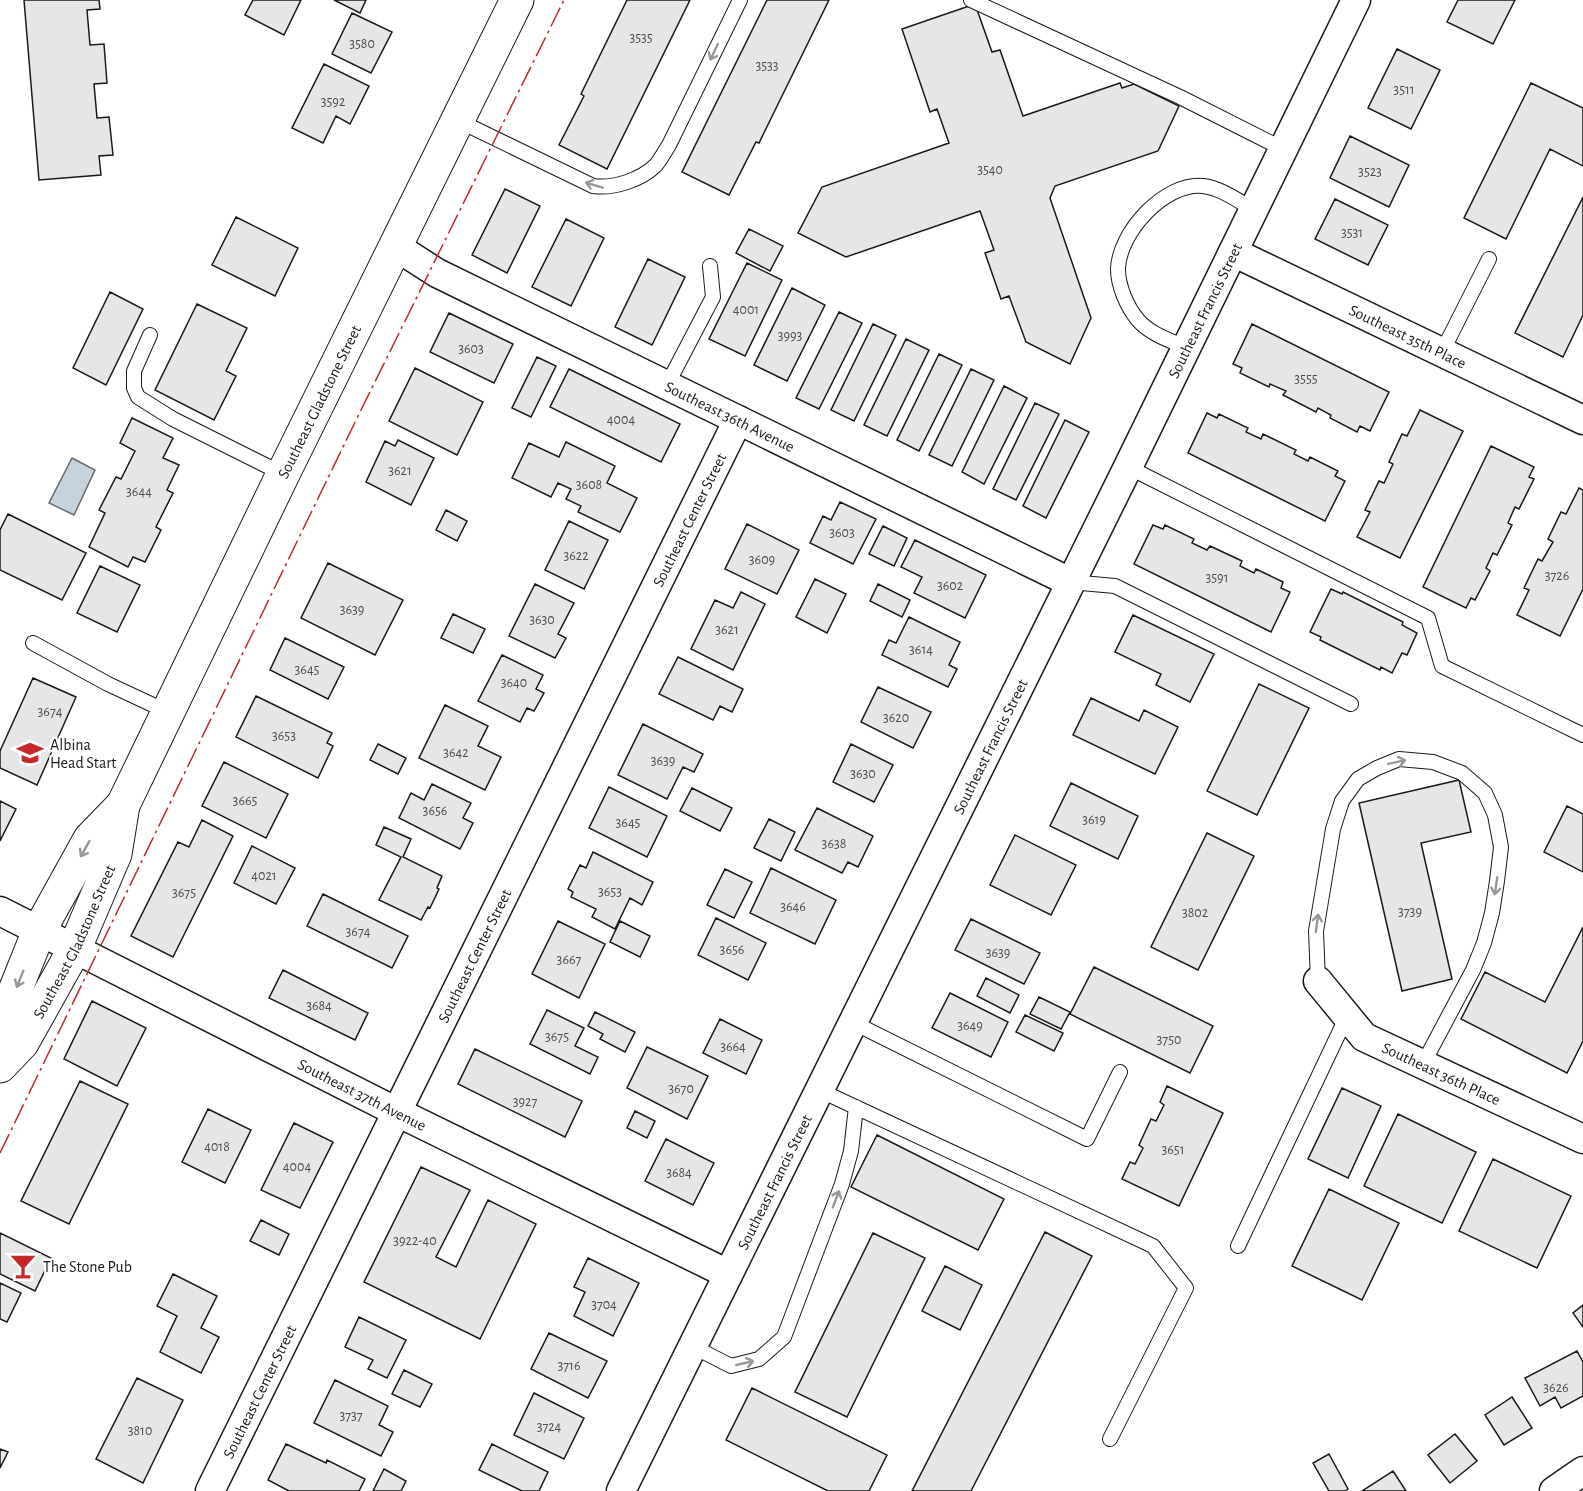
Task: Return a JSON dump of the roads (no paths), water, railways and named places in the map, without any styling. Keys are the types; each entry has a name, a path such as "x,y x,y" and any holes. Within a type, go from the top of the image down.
{"street":[{"name":"Southeast Gladstone Street","path":"0,1066 22,1043 74,950 115,854 123,805 516,0"},
{"name":"Southeast Francis Street","path":"621,1491 1128,467 1356,0"},
{"name":"Southeast 36th Avenue","path":"395,246 437,273 1070,582"},
{"name":"Southeast 35th Place","path":"1233,252 1583,420"},
{"name":"Southeast Center Street","path":"210,1491 738,420"},
{"name":"Southeast Gladstone Street","path":"0,1028 39,931 90,839 123,805"},
{"name":"Southeast 37th Avenue","path":"0,911 397,1112 728,1274"},
{"name":"Southeast 36th Place","path":"1318,981 1364,1037 1583,1139"},
{"path":"1554,1491 1583,1471"}],"lane":[{"path":"457,120 593,186 605,188 645,174 657,164 669,145 740,0"},
{"path":"971,0 1180,97 1283,149"},
{"path":"1185,348 1147,329 1137,319 1127,302 1118,270 1121,254 1132,229 1147,210 1186,187 1203,186 1216,189 1254,209"},
{"path":"1442,352 1489,259"},
{"path":"667,385 713,297 710,266"},
{"path":"150,335 134,371 134,388 138,397 173,418 283,474"},
{"path":"1128,467 1428,618 1442,666 1583,735"},
{"path":"1070,582 1115,586 1351,704"},
{"path":"33,643 108,684 168,712"},
{"path":"1318,981 1316,931 1333,829 1342,801 1358,779 1399,759 1433,762 1462,773 1485,793 1495,815 1501,847 1497,881 1484,943 1473,970 1423,1064"},
{"path":"1238,1246 1347,1016"},
{"path":"852,1022 1087,1139 1120,1072"},
{"path":"819,1090 1153,1246 1186,1288 1110,1439"},
{"path":"692,1346 731,1366 759,1359 784,1337 842,1184 851,1151 856,1107"}],"place":[{"name":"Albina Head Start","path":"30,753"},
{"name":"The Stone Pub","path":"23,1266"}]}
